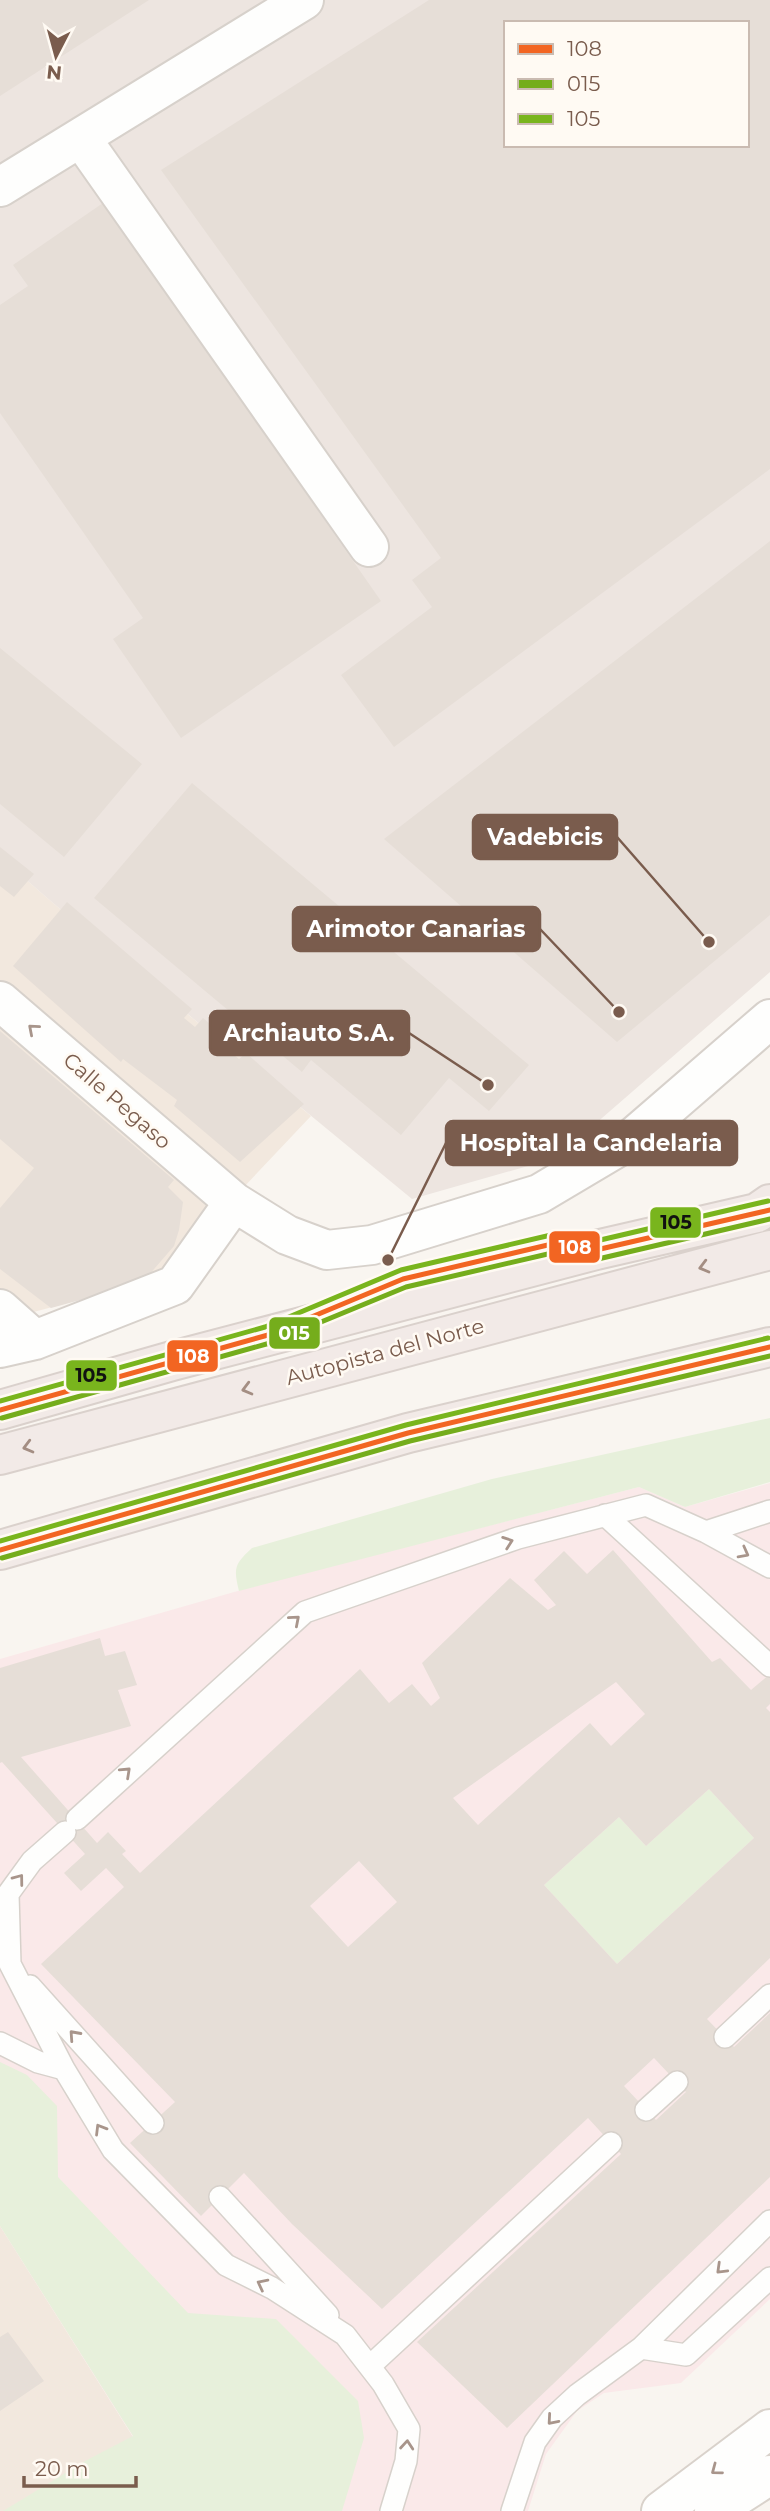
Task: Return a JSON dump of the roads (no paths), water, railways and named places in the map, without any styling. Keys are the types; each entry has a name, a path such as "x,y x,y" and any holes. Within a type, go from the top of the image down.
{"highway":[{"path":"0,1410 268,1335 766,1209"},
{"name":"Autopista del Norte","path":"0,1455 770,1250"},
{"path":"0,1549 408,1433 770,1347"}],"street":[{"path":"0,187 304,0"},
{"path":"81,138 369,547"},
{"name":"Calle Pegaso","path":"0,1001 234,1202 287,1235 327,1250 372,1245 540,1194 630,1140 770,1019"},
{"path":"0,1309 18,1344 175,1285 234,1202"},
{"path":"661,2511 770,2429"},
{"path":"714,2511 770,2475"}],"lane":[{"path":"345,2335 272,2288 226,2265 113,2150 64,2069 10,1964 8,1895 32,1861 305,1612 518,1538 646,1505 706,1532 770,1567"},
{"path":"706,1532 770,1511"},
{"path":"605,1515 770,1666"},
{"path":"10,1964 153,2123"},
{"path":"725,2037 770,1995"},
{"path":"0,2043 38,2062 64,2069"},
{"path":"646,2110 677,2082"},
{"path":"370,2366 611,2143"},
{"path":"220,2197 345,2335 383,2384 409,2429 406,2461 391,2511"},
{"path":"512,2511 535,2442 552,2418 577,2395 641,2348 770,2221"},
{"path":"641,2348 686,2355 770,2278"}],"place":[{"name":"Vadebicis","path":"709,942"},
{"name":"Arimotor Canarias","path":"619,1012"},
{"name":"Archiauto S.A.","path":"488,1085"},
{"name":"Hospital la Candelaria","path":"388,1260"}]}
